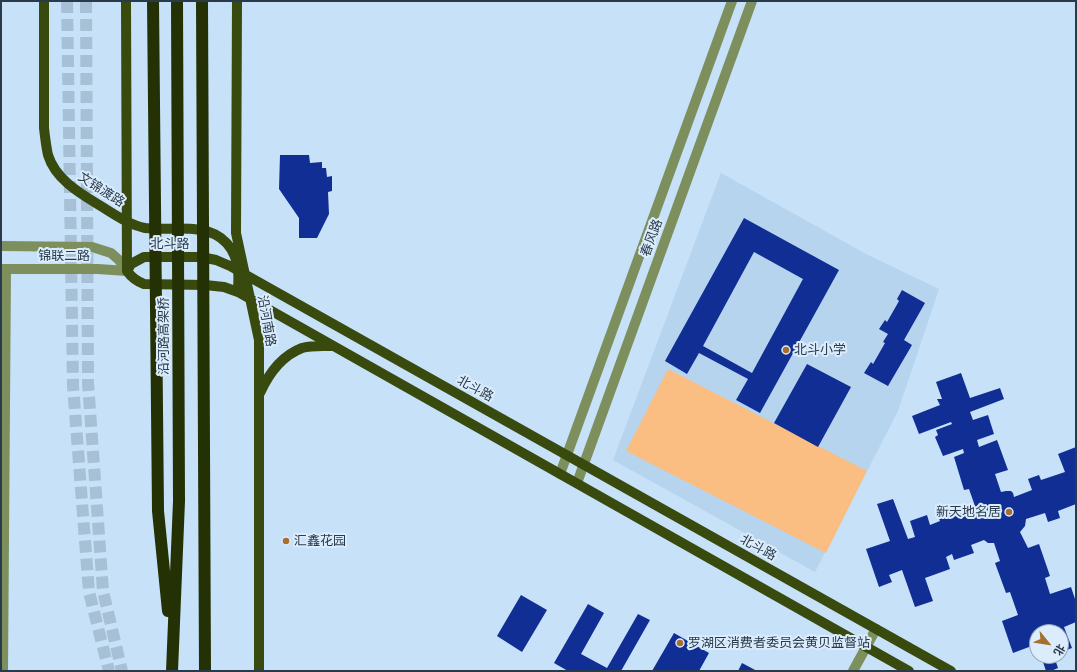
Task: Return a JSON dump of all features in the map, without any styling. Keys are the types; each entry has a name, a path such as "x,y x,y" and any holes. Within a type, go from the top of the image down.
{"highway":[{"path":"153,1 158,511 172,657"},
{"name":"沿河路高架桥","path":"172,671 179,501 177,1"},
{"path":"202,1 205,671"}],"main road":[{"name":"文锦渡路","path":"44,1 44,128 48,156 56,170 66,183 78,192 135,225 146,228 200,230 214,234 227,242 241,273 238,292"},
{"path":"126,1 127,270 132,278 137,282 144,284 205,284 224,287 250,298 909,671"},
{"name":"沿河南路","path":"237,1 236,232 241,273 250,298 258,340 259,671"},
{"name":"北斗路","path":"127,270 131,264 144,257 201,257 216,260 951,671"},
{"path":"259,394 267,378 277,365 290,355 302,348 334,346"}],"street":[{"name":"春风路","path":"560,474 732,1"},
{"name":"春风路","path":"577,483 752,1"},
{"path":"1,246 92,247 111,253 127,270"},
{"name":"锦联二路","path":"3,272 98,269 127,270"},
{"path":"3,272 3,671"},
{"path":"853,671 876,629"}],"shaded area":[{"name":"北斗小学","path":"721,173 866,254 939,289 898,411 815,572 613,460"},
{"path":"668,369 867,471 826,553 626,451"}],"building":[{"path":"280,155 309,155 310,163 322,162 322,168 326,168 327,177 332,176 332,191 328,192 329,214 317,238 299,238 299,218 279,189"},
{"path":"744,218 839,270 760,413 736,400 748,379 699,353 687,374 665,361","holes":["754,252 803,279 752,373 703,346"]},
{"path":"902,290 925,303 904,340 912,345 888,386 864,373 871,362 873,364 885,343 883,342 888,334 879,329 885,320 887,322 899,301 897,299"},
{"path":"807,364 851,387 818,447 774,423"},
{"name":"新天地名居","path":"961,373 970,398 1000,388 1004,399 970,412 973,420 988,415 994,434 977,440 979,447 997,440 1008,470 995,474 1001,492 1011,491 1014,497 1032,490 1028,479 1039,475 1041,480 1065,472 1058,454 1076,447 1076,504 1058,511 1060,518 1048,522 1045,513 1026,519 1025,526 1020,532 1028,548 1039,544 1050,576 1045,578 1050,594 1071,587 1076,602 1076,622 1069,625 1029,624 1029,647 1013,653 1002,621 1018,615 1010,592 1006,593 995,563 1000,561 994,543 988,543 984,540 971,545 974,553 954,560 952,554 946,557 950,569 925,578 933,601 915,607 902,570 889,575 892,582 879,587 866,549 890,541 877,504 893,499 908,539 915,537 910,521 927,515 930,525 940,521 938,516 955,510 956,513 975,506 969,489 964,490 954,457 964,453 963,449 943,456 935,437 938,435 936,430 952,424 951,422 919,434 912,416 940,405 937,399 942,399 936,382"},
{"path":"521,595 547,610 522,652 497,636"},
{"path":"588,604 604,613 581,654 607,668 638,614 650,620 621,671 568,671 554,663"},
{"name":"罗湖区消费者委员会黄贝监督站","path":"674,633 709,653 699,671 652,671"},
{"name":"新天地名居","path":"1069,640 1072,648 1069,649"},
{"path":"742,663 757,671 738,671"},
{"path":"1044,664 1057,664 1058,668 1051,671 1046,671"}],"tunnel":[{"path":"67,1 73,386 89,592 109,671"},
{"path":"86,1 88,383 103,591 122,671"}],"place":[{"name":"北斗小学","path":"786,350"},
{"name":"新天地名居","path":"1009,512"},
{"name":"汇鑫花园","path":"286,541"},
{"name":"罗湖区消费者委员会黄贝监督站","path":"680,643"}]}
